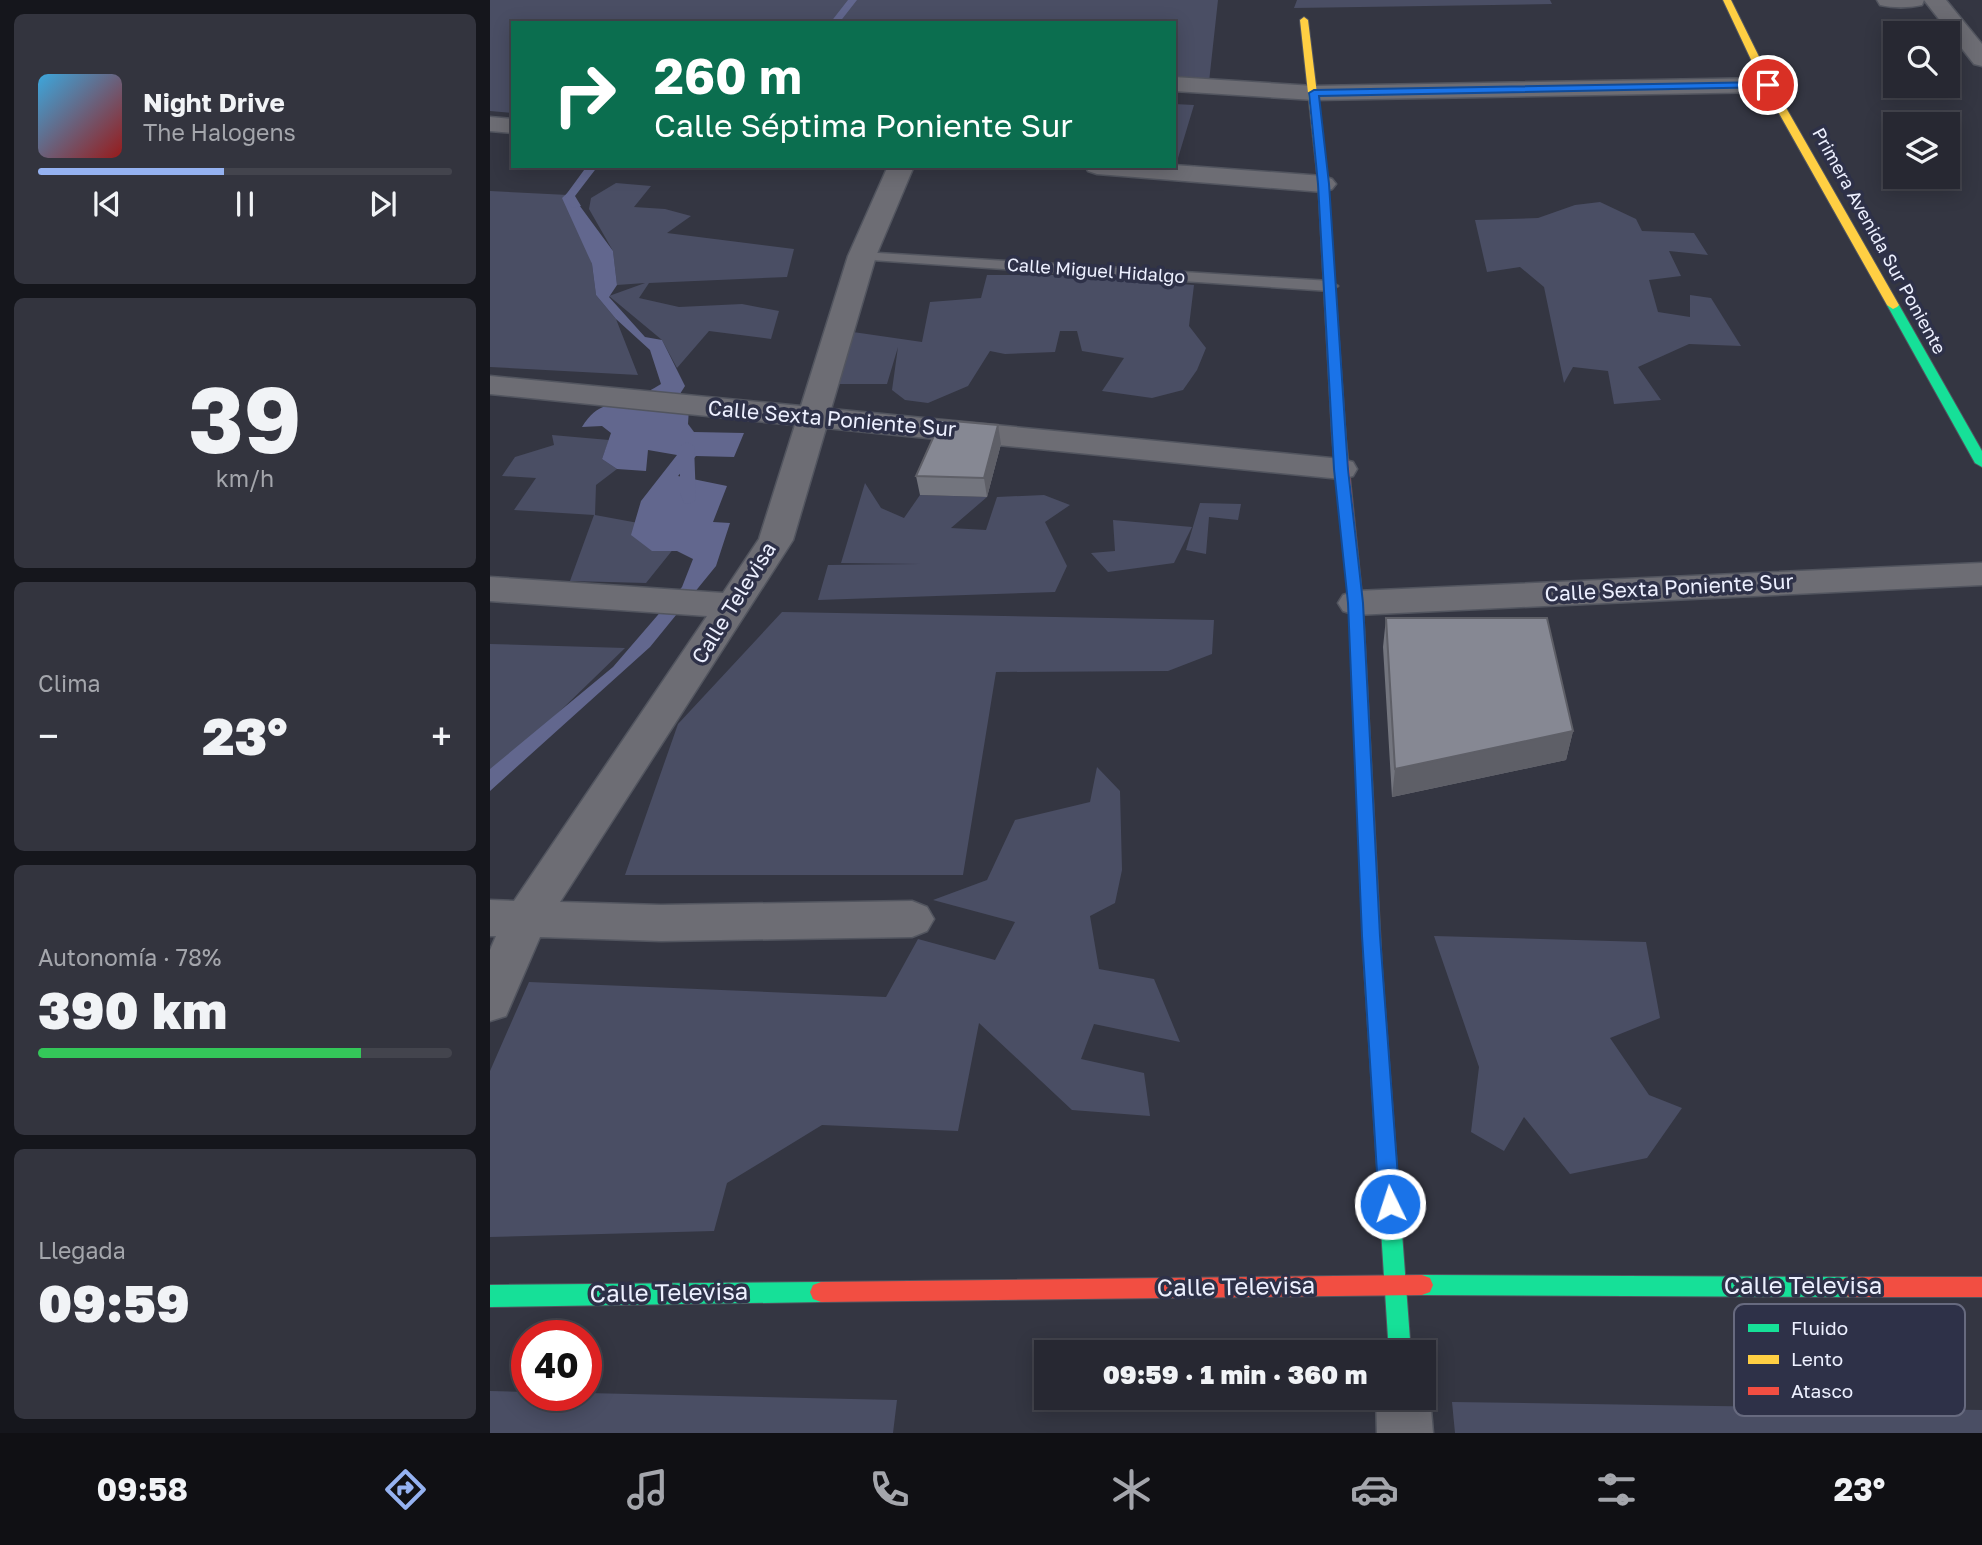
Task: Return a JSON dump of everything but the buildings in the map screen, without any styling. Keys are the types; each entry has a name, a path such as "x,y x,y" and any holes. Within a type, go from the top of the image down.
{"street":[{"name":"Primera Avenida Sur Poniente","path":"1727,0 1768,85 1982,463"},
{"path":"1888,0 1914,0"},
{"path":"1935,0 1982,58"},
{"path":"1304,20 1323,184 1341,469 1356,603 1371,936 1399,1340"},
{"path":"1176,84 1314,93 1768,85"},
{"path":"490,124 511,126"},
{"name":"Calle Televisa","path":"490,1002 508,919 722,606 775,540 862,256 900,168"},
{"path":"1122,168 1323,184"},
{"name":"Calle Sexta Poniente Sur","path":"490,385 1341,469"},
{"name":"Calle Sexta Poniente Sur","path":"1356,603 1982,574"},
{"path":"490,589 722,606"},
{"path":"508,919 661,923 912,919"},
{"name":"Calle Televisa","path":"490,1296 1395,1285 1982,1287"},
{"path":"1403,1410 1405,1433"}],"lane":[{"name":"Calle Miguel Hidalgo","path":"862,256 1330,286"}],"shaded area":[{"path":"490,0 1218,0 1209,82 1176,79 1176,21 511,21 511,113 490,111"},
{"path":"1297,0 1550,0 1552,4 1294,8"},
{"path":"1176,104 1194,105 1176,165"},
{"path":"616,183 651,186 634,207 665,209 691,216 667,233 794,249 787,277 649,283 639,298 679,307 742,304 779,311 771,339 709,331 677,368 662,340 609,296 645,283 617,285 613,251 589,209 591,198"},
{"path":"490,191 568,195 592,264 596,295 616,319 638,375 490,367"},
{"path":"1600,202 1636,219 1642,231 1694,233 1708,255 1669,251 1681,276 1649,280 1658,312 1690,317 1690,295 1711,298 1741,346 1689,344 1638,367 1661,400 1614,404 1608,371 1573,367 1564,383 1544,287 1520,267 1487,272 1475,220 1538,218 1575,205"},
{"path":"987,275 1060,275 1194,285 1189,326 1206,348 1197,370 1183,390 1152,398 1102,391 1124,358 1082,351 1077,331 1060,331 1055,352 1005,354 990,351 968,386 928,403 905,400 892,390 898,347 887,384 832,384 853,332 922,342 930,302 981,298"},
{"path":"552,435 609,440 602,459 617,469 596,485 595,515 687,532 646,583 570,581 594,515 514,510 536,478 502,476 515,457 554,445"},
{"path":"865,483 881,508 904,518 920,495 987,497 951,528 986,530 997,497 1044,495 1070,505 1045,522 1067,566 1055,592 818,600 828,565 920,564 841,563"},
{"path":"1200,503 1241,504 1238,520 1209,517 1206,554 1186,550"},
{"path":"1113,520 1192,527 1174,563 1108,572 1091,553 1115,551"},
{"path":"782,612 1214,620 1212,654 1168,671 996,672 963,875 625,875 678,724"},
{"path":"490,644 625,648 490,779"},
{"path":"1097,767 1120,791 1122,870 1115,903 1090,916 1099,969 1154,979 1180,1042 1094,1024 1081,1059 1144,1073 1150,1116 1072,1110 979,1023 958,1131 822,1125 727,1183 714,1231 490,1237 490,1071 529,982 886,997 918,939 995,960 1015,922 933,900 987,880 1015,820 1090,802"},
{"path":"1434,936 1646,942 1660,1018 1610,1038 1649,1095 1682,1108 1647,1158 1570,1174 1524,1117 1504,1151 1471,1132 1479,1067"},
{"path":"490,1391 511,1392 511,1411 602,1411 602,1393 897,1400 893,1433 490,1433"},
{"path":"1452,1402 1734,1406 1734,1416 1965,1416 1965,1410 1982,1410 1982,1433 1455,1433"}],"water":[{"path":"574,187 574,198 613,251 617,285 609,297 645,337 662,340 685,386 673,405 689,408 688,424 694,432 744,433 734,457 696,456 678,476 727,486 713,522 730,523 716,566 650,647 490,791 490,769 613,667 682,587 693,559 677,551 652,551 631,535 641,501 677,455 648,450 646,471 617,469 602,459 611,433 602,426 582,427 599,409 638,397 661,384 650,350 616,319 596,295 592,264 562,198"}],"waterway":[{"path":"836,21 853,0"},
{"path":"576,206 570,196 591,168"},
{"path":"687,446 689,500"}],"traffic: fast":[{"path":"1893,305 1982,463"},
{"path":"1373,967 1399,1340"},
{"path":"1422,1285 1849,1287"},
{"path":"490,1296 821,1292"}],"traffic: slow":[{"path":"1727,0 1768,85 1893,305"},
{"path":"1304,20 1323,184 1339,438"}],"traffic: jam":[{"path":"1339,438 1356,603 1373,967"},
{"path":"821,1292 1422,1285"},
{"path":"1849,1287 1982,1287"}],"route":[{"path":"1390,1204 1371,936 1356,603 1341,469 1323,184 1314,93 1768,85"}]}
